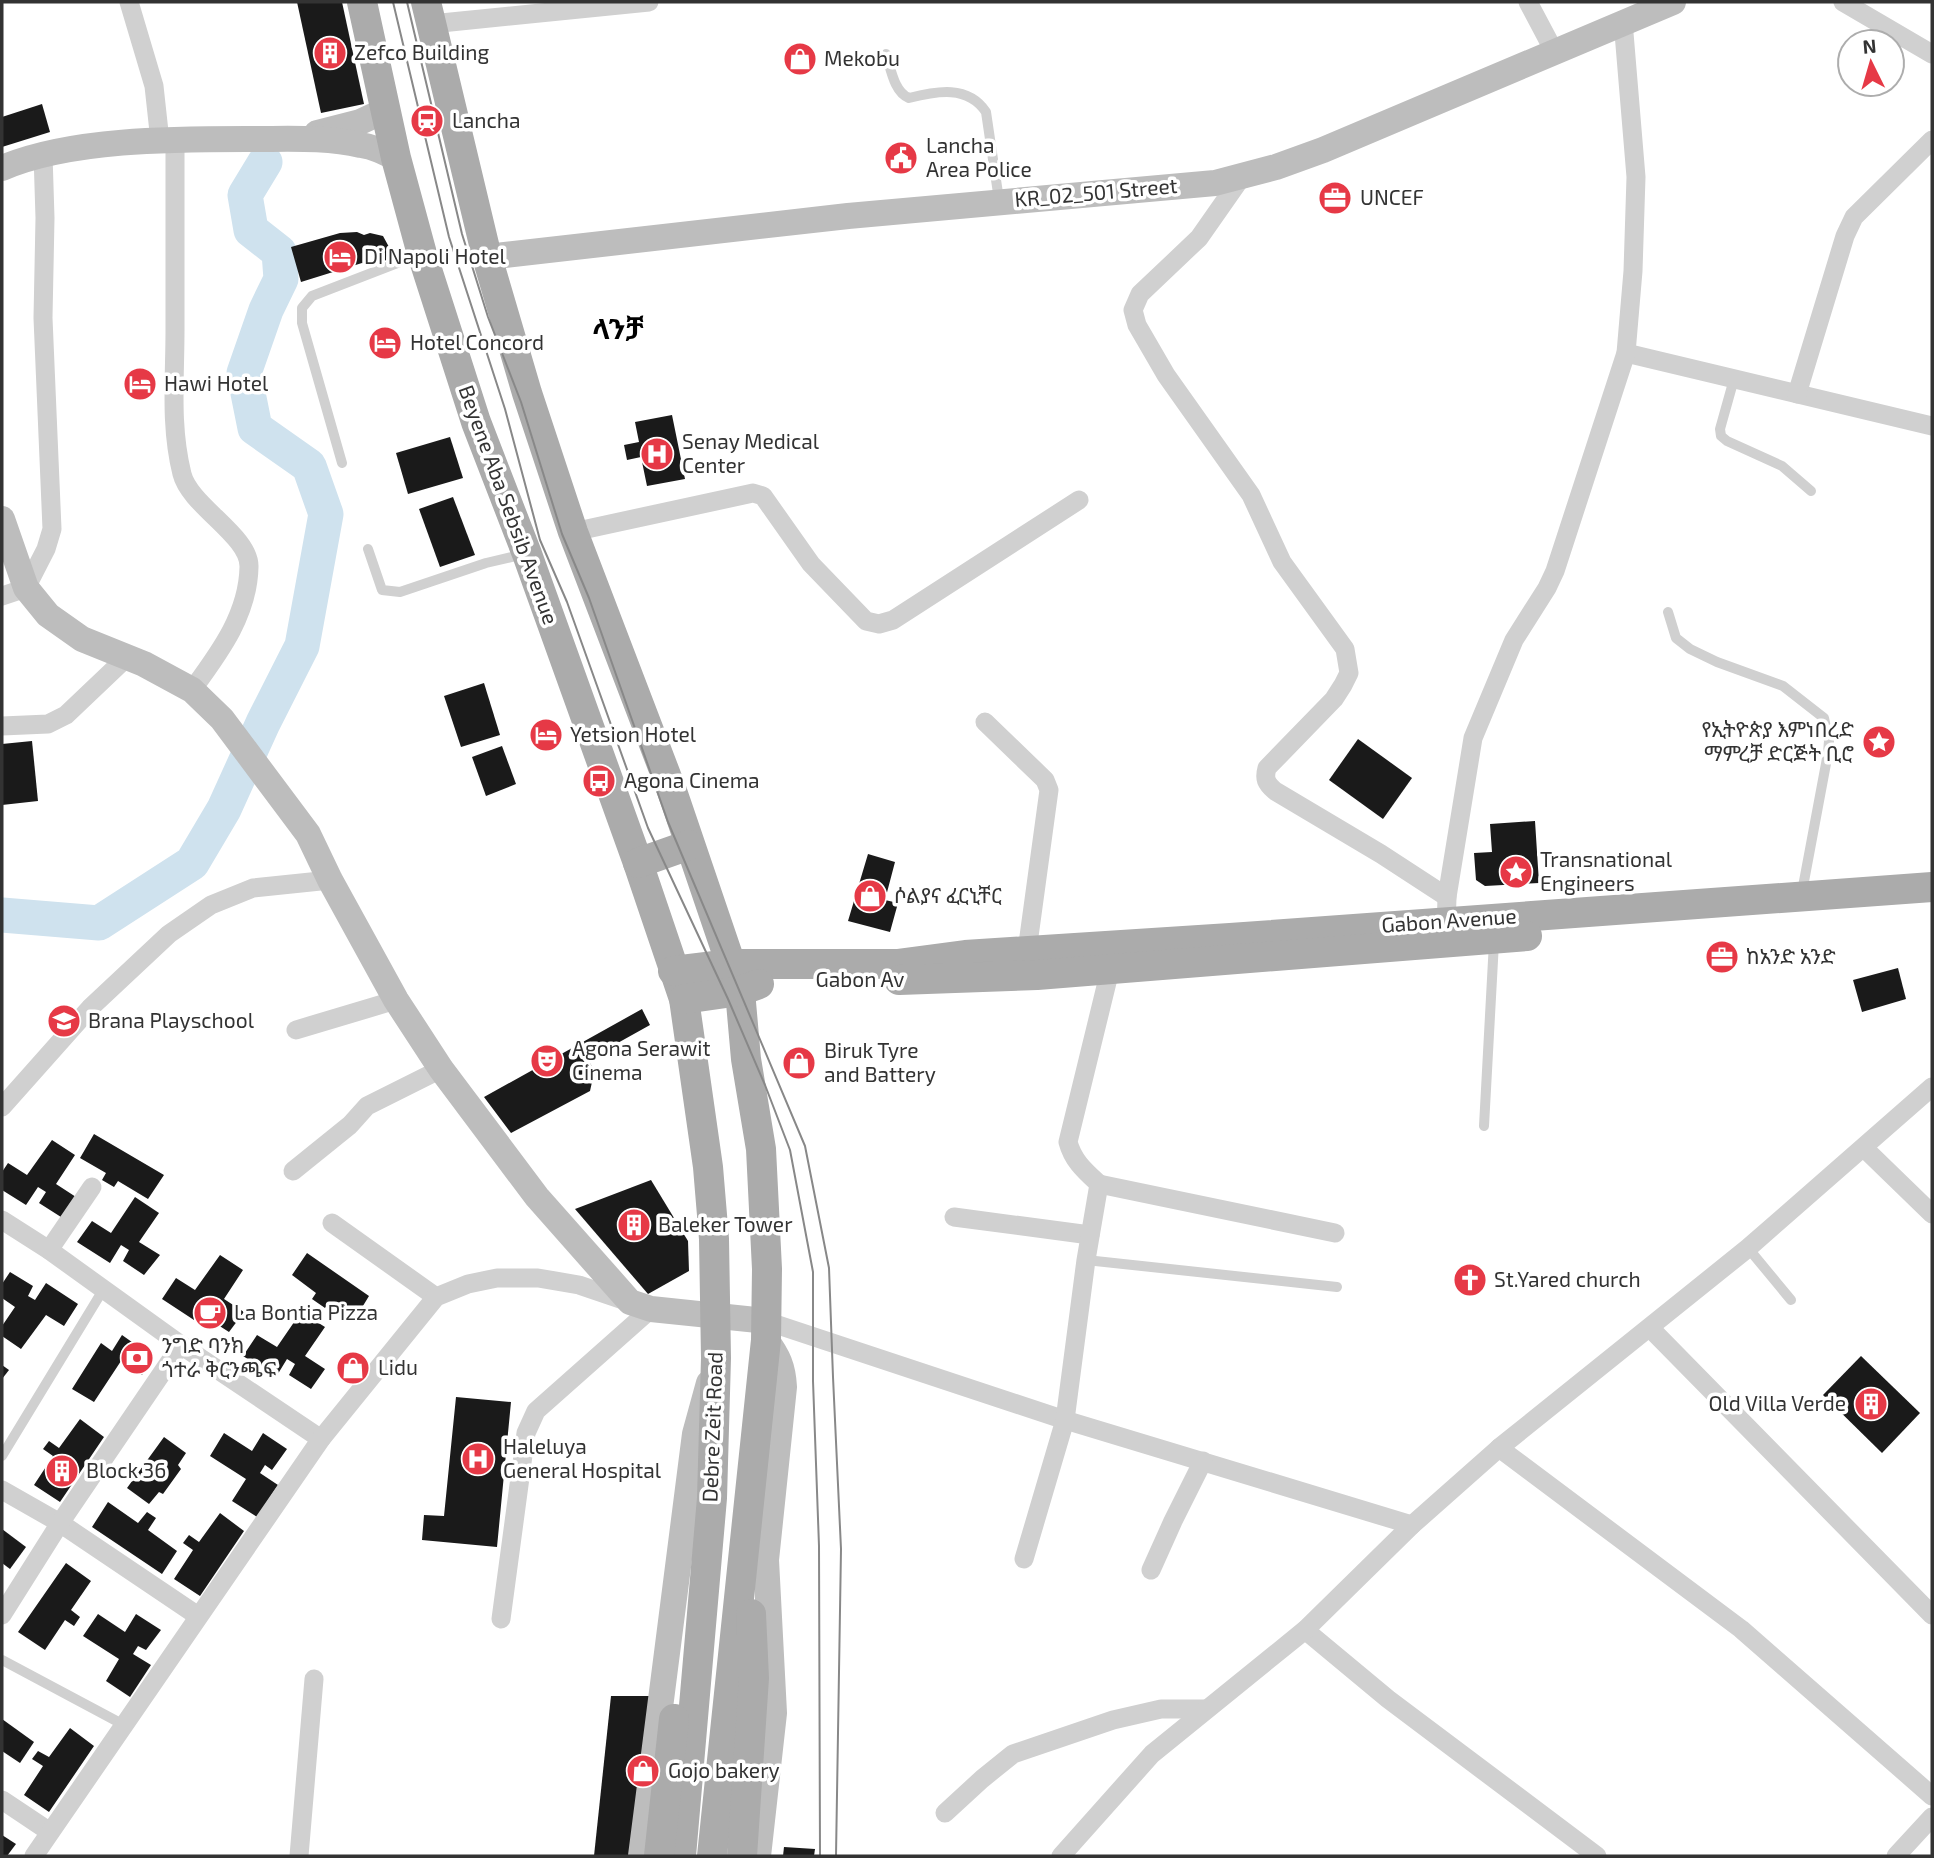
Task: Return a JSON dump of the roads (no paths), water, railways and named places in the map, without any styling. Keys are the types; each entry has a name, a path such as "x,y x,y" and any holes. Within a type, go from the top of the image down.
{"main road":[{"name":"Beyene Aba Sebsib Avenue","path":"362,2 396,158 422,254 476,422 527,554 684,999"},
{"path":"429,13 487,257 573,532 672,792 735,977 761,1149 767,1269 766,1331 712,1856"},
{"path":"638,863 689,845"},
{"name":"Gabon Avenue","path":"1032,963 1447,920 1932,887"},
{"name":"Gabon Avenue","path":"965,955 1110,970 1447,920 1494,938 1932,902"},
{"name":"Gabon Av","path":"684,999 735,977 897,964 965,955"},
{"name":"Gabon Av","path":"735,977 920,980 1032,963"},
{"path":"673,971 735,977"},
{"name":"Debre Zeit Road","path":"681,1856 707,1565 715,1432 716,1358 714,1238 708,1167 684,999"},
{"path":"659,1856 682,1654 707,1565"},
{"path":"739,1584 751,1613 754,1678 742,1856"}],"street":[{"path":"129,2 167,140 173,420 183,477 204,507 239,542 250,563 247,591 235,624 226,643 192,690"},
{"path":"429,13 649,2"},
{"path":"1528,2 1555,53"},
{"name":"KR_02_501 Street","path":"487,257 848,216 1215,183 1241,178 1323,150 1673,2"},
{"path":"1843,2 1932,54"},
{"path":"1447,920 1473,738 1514,640 1555,571 1626,353 1633,271 1636,177 1623,21"},
{"path":"288,139 336,130 386,110"},
{"path":"2,168 43,154 167,140 288,139 359,144 396,158"},
{"path":"1797,394 1845,236 1854,217 1932,140"},
{"path":"14,592 46,549 52,529 43,318 43,154"},
{"path":"1241,178 1199,239 1140,294 1133,310 1137,325 1166,375 1251,495 1282,562 1345,649 1349,673 1343,685 1334,699 1267,768 1267,785 1381,853 1447,920"},
{"path":"1626,353 1932,426"},
{"path":"573,532 753,493 763,496 811,564 866,621 879,624 893,620 1079,500"},
{"path":"2,519 14,592 82,639 127,657 192,690 222,719 308,834 330,880 396,1000 441,1069 537,1197 640,1306"},
{"path":"2,726 48,724 66,715 127,657"},
{"path":"985,722 1045,780 1049,790 1032,963"},
{"path":"2,1107 90,1008 169,934 211,905 253,888 330,880"},
{"path":"1110,970 1068,1142 1077,1163 1099,1184 1335,1233"},
{"path":"296,1030 396,1000"},
{"path":"293,1171 350,1125 367,1106 441,1069"},
{"path":"1061,1856 1152,1754 1305,1630 1412,1525 1499,1448 1748,1248 1932,1087"},
{"path":"1864,1148 1932,1214"},
{"path":"1024,1559 1065,1420 1099,1184"},
{"path":"49,1250 92,1187"},
{"path":"954,1217 1090,1236"},
{"path":"2,1220 49,1250 180,1345 321,1439"},
{"path":"332,1223 436,1297"},
{"path":"34,1856 321,1439 436,1297 468,1284 497,1278 538,1278 579,1285 640,1306 715,1316 1412,1525"},
{"path":"501,1619 526,1433 536,1411 640,1306"},
{"path":"1650,1328 1932,1615"},
{"path":"758,1856 774,1713 766,1560 785,1387 779,1358 766,1331"},
{"path":"2,1615 60,1523 180,1345"},
{"path":"641,1856 695,1434 716,1358"},
{"path":"1499,1448 1741,1629 1932,1796"},
{"path":"1151,1570 1172,1521 1203,1461"},
{"path":"2,1490 60,1523 198,1616"},
{"path":"1305,1630 1388,1699 1597,1856"},
{"path":"299,1856 314,1679"},
{"path":"945,1813 1013,1754 1113,1720 1161,1709 1206,1709"},
{"path":"2,1800 50,1832"},
{"path":"1896,1856 1932,1817"}],"lane":[{"path":"886,54 898,90 904,96 909,98 946,91 971,96 979,102 986,112 999,202"},
{"path":"342,463 302,323 302,308 312,296 422,254"},
{"path":"1734,379 1720,429 1721,436 1782,466 1811,491"},
{"path":"368,549 382,590 400,592 486,563 527,554"},
{"path":"1668,612 1676,638 1690,649 1783,686 1824,718 1829,741 1828,754 1801,896"},
{"path":"1484,1126 1494,938"},
{"path":"1748,1248 1791,1300"},
{"path":"1086,1260 1337,1287"},
{"path":"2,1455 103,1290"},
{"path":"2,1660 124,1726"}],"waterway":[{"path":"2,915 99,923 192,863 224,809 302,646 326,514 309,466 255,428 244,373 266,310 281,279 279,252 251,230 245,195 265,162"}],"tram line":[{"path":"393,2 449,237 505,409 540,540 567,602 648,828 728,999 790,1150 813,1272 813,1381 819,1546 820,1856"},
{"path":"407,2 462,234 488,317 521,402 562,534 589,598 668,822 805,1146 829,1268 841,1549 836,1856"}],"place":[{"name":"Zefco Building","path":"330,53"},
{"name":"Mekobu","path":"800,59"},
{"name":"Lancha","path":"427,121"},
{"name":"Lancha Area Police","path":"901,158"},
{"name":"UNCEF","path":"1335,198"},
{"name":"Di Napoli Hotel","path":"340,257"},
{"name":"Hotel Concord","path":"385,343"},
{"name":"Hawi Hotel","path":"140,384"},
{"name":"Senay Medical Center","path":"657,454"},
{"name":"Yetsion Hotel","path":"546,735"},
{"name":"የኢትዮጵያ እምነበረድ ማምረቻ ድርጅት ቢሮ","path":"1879,742"},
{"name":"Agona Cinema","path":"599,781"},
{"name":"Transnational Engineers","path":"1516,872"},
{"name":"ሶልያና ፈርኒቸር","path":"870,896"},
{"name":"ከአንድ አንድ","path":"1722,957"},
{"name":"Brana Playschool","path":"64,1021"},
{"name":"Agona Serawit Cinema","path":"547,1061"},
{"name":"Biruk Tyre and Battery","path":"799,1063"},
{"name":"Baleker Tower","path":"634,1225"},
{"name":"St.Yared church","path":"1470,1280"},
{"name":"La Bontia Pizza","path":"210,1313"},
{"name":"ንግድ ባንክ ጎተራ ቅርንጫፍ","path":"137,1358"},
{"name":"Lidu","path":"353,1368"},
{"name":"Old Villa Verde","path":"1871,1404"},
{"name":"Haleluya General Hospital","path":"478,1459"},
{"name":"Block 36","path":"62,1471"},
{"name":"Gojo bakery","path":"643,1771"}],"district":[{"name":"ላንቻ","path":"618,329"}]}
